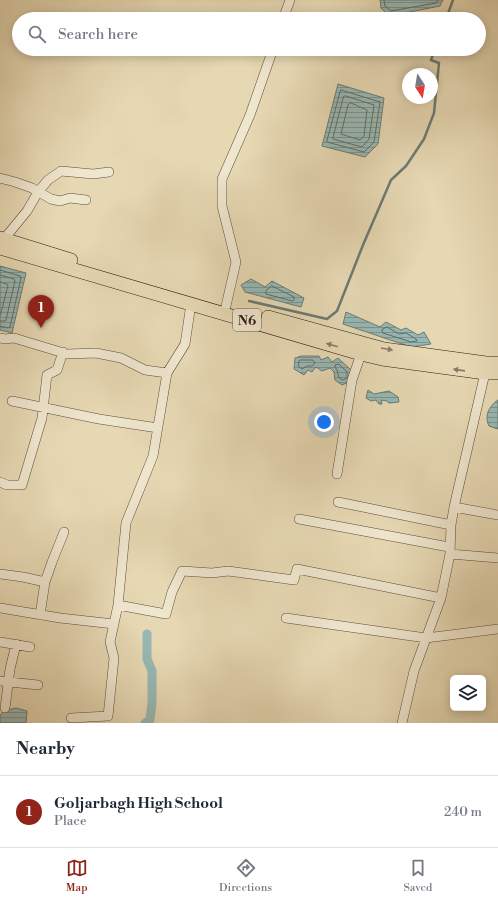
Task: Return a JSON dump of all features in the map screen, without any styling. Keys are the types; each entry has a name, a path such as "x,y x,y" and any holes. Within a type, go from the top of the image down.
{"highway":[{"name":"N6","path":"1,242 384,349 486,363 498,363"},
{"name":"N6","path":"1,242 191,304 361,354 382,359 492,373"}],"street":[{"path":"286,12 290,0"},
{"path":"226,306 236,262 222,206 222,179 250,115 271,56"},
{"path":"1,242 27,211 38,192 48,180 61,171 93,174 109,172"},
{"path":"0,178 16,182 51,199 60,201 70,198 86,200"},
{"path":"71,718 108,716 114,658 110,642 118,605 126,523 153,456 167,372 184,344 191,304"},
{"path":"0,338 14,338 67,354 96,353 121,358 145,370 167,372"},
{"path":"0,482 7,485 22,485 42,418 47,375 57,370 63,352"},
{"path":"337,474 352,380 361,354"},
{"path":"402,723 414,671 441,598 454,507 492,373"},
{"path":"12,401 99,419 158,428"},
{"path":"338,502 451,525"},
{"path":"454,507 498,515"},
{"path":"299,520 449,550 498,558"},
{"path":"40,615 45,582 64,532"},
{"path":"118,605 166,614 172,592 182,571 212,573 228,571 294,580 297,569 441,598"},
{"path":"0,574 45,582"},
{"path":"0,608 60,618 114,624"},
{"path":"286,618 426,638 498,629"},
{"path":"0,642 30,647"},
{"path":"5,708 4,682 16,644"},
{"path":"4,682 38,685"}],"water":[{"path":"380,0 443,0 440,6 409,12 385,12 381,8"},
{"path":"338,84 384,98 378,144 365,157 322,146"},
{"path":"0,266 26,273 12,333 0,330"},
{"path":"251,279 265,287 272,281 304,298 301,307 245,292 241,285"},
{"path":"346,312 380,327 386,322 401,330 406,328 418,335 424,332 431,344 411,347 343,324"},
{"path":"301,356 319,356 321,360 328,357 332,362 338,358 352,371 351,381 342,385 335,380 334,372 330,368 322,371 316,367 312,372 308,370 304,375 294,369 295,358"},
{"path":"368,390 374,394 389,391 398,397 399,402 389,403 381,400 382,404 379,404 376,400 371,401 366,398"},
{"path":"498,400 498,429 489,426 487,415 492,405"},
{"path":"16,708 27,711 26,723 0,723 0,716 3,711"}],"waterway":[{"path":"449,12 453,0"},
{"path":"249,301 327,319 337,311 391,180 406,166 424,139 434,113 439,63 431,60 432,56"},
{"path":"145,723 150,720 152,703 152,671 147,659 147,634"}],"place":[{"name":"Goljarbagh High School","path":"41,328"}]}
